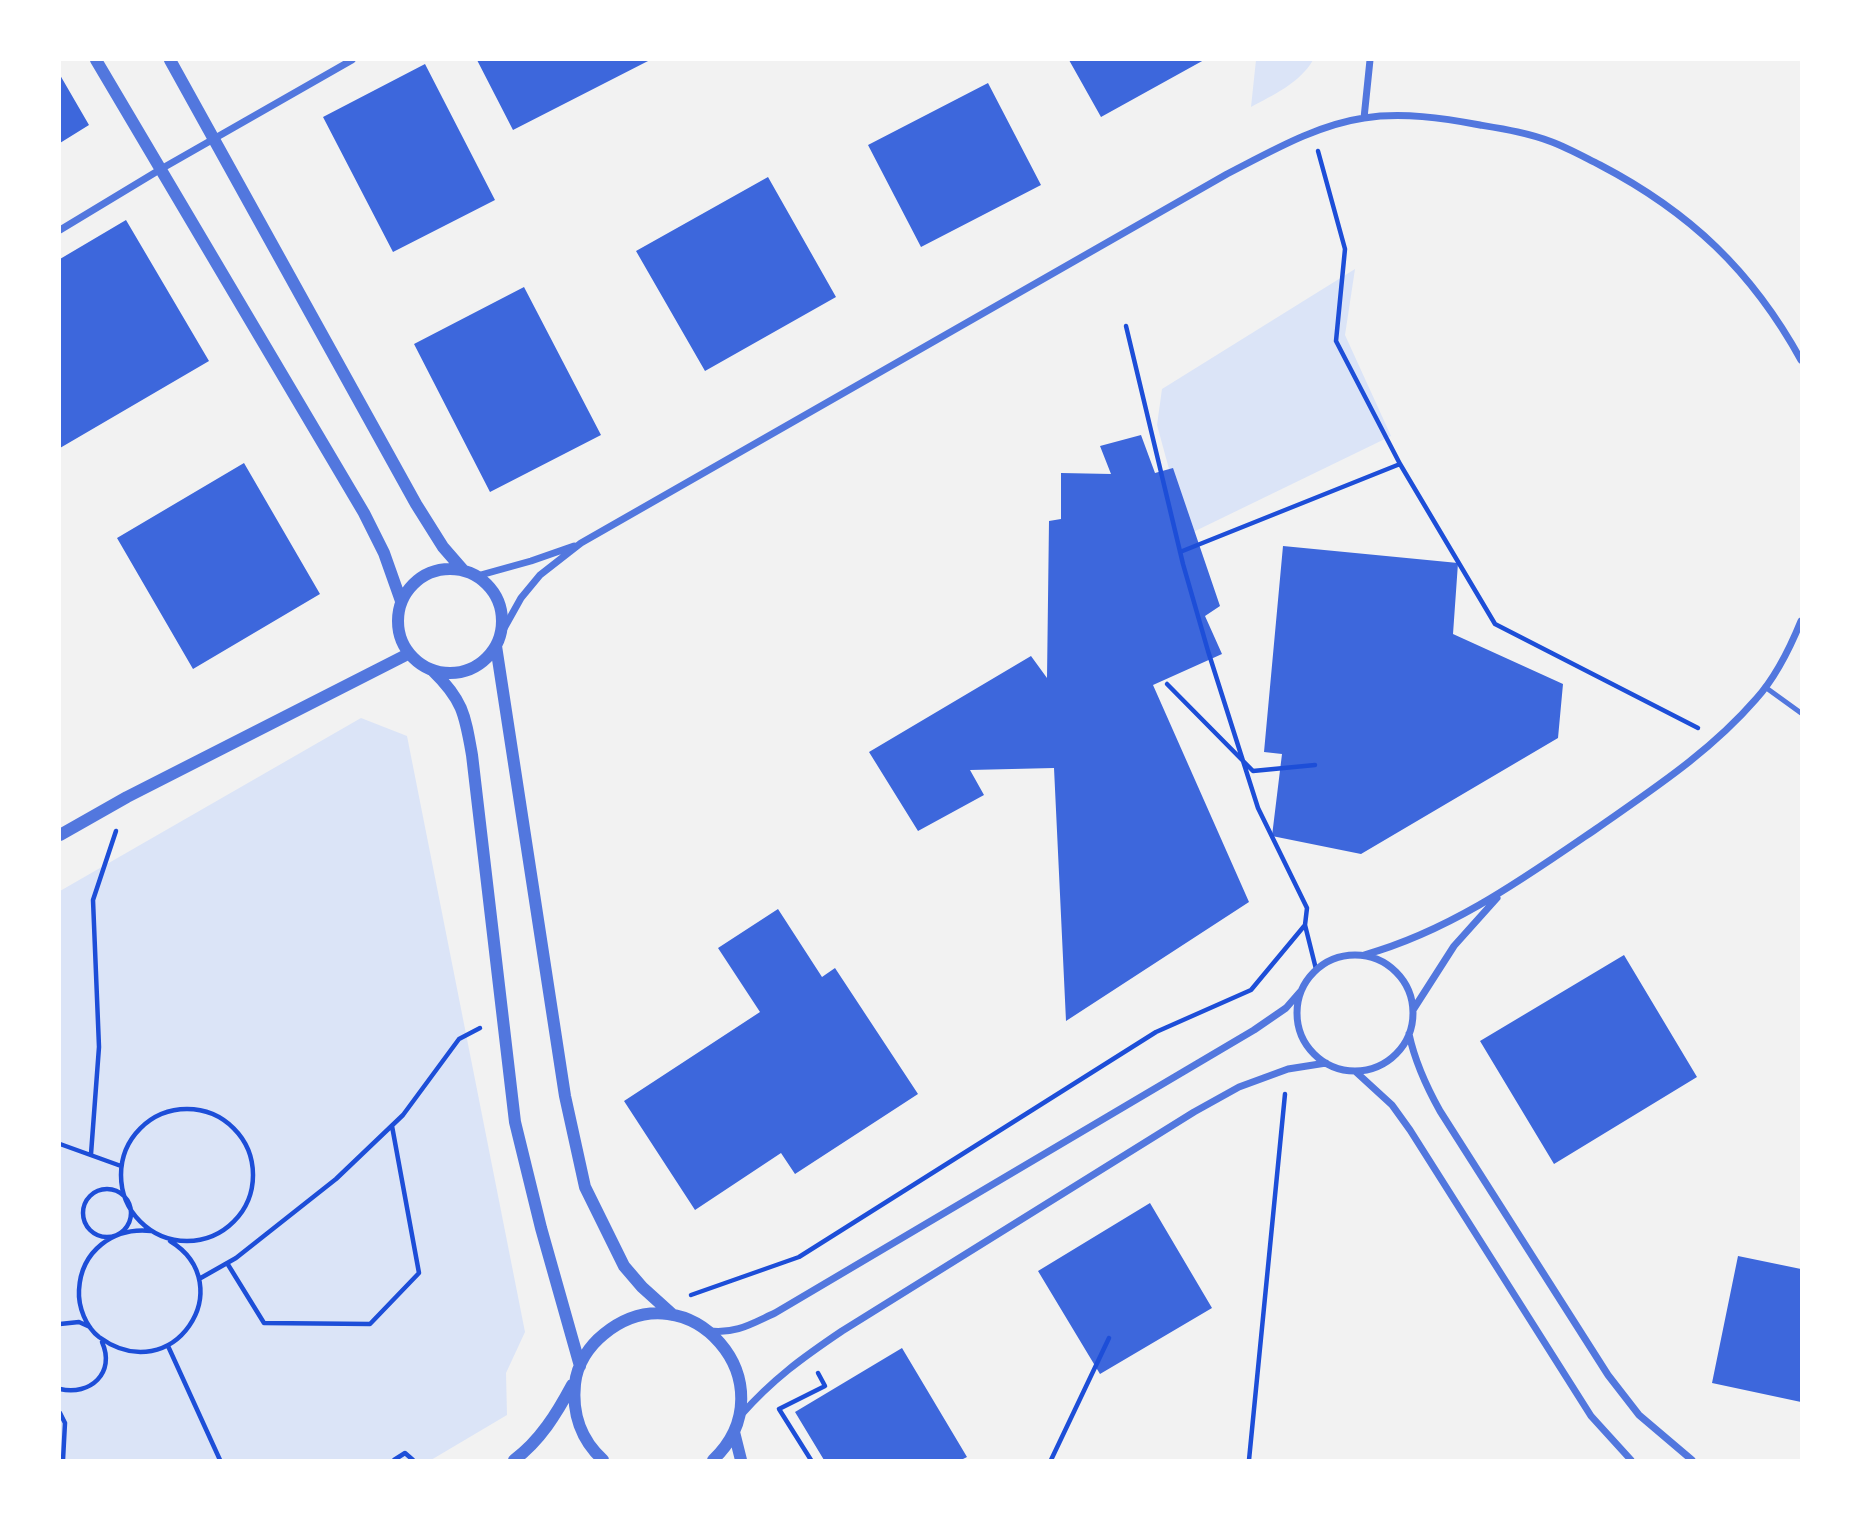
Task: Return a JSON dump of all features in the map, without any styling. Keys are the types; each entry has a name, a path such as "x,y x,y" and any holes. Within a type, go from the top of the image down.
{"street":[{"path":"96,60 364,513 384,553 401,601"},
{"path":"170,60 415,504 443,547 463,570"},
{"path":"60,230 352,60"},
{"path":"1364,118 1370,60"},
{"path":"502,632 502,615 498,600 489,586 477,576 463,570 447,568 421,577 410,586 401,601 397,619 400,638 408,654 419,664 448,674 476,667 488,658 521,598 540,575 581,543 1227,174 1313,133 1364,118 1447,118 1503,129 1551,141 1629,180 1702,232 1744,275 1774,313 1801,360"},
{"path":"477,576 581,543"},
{"path":"709,1331 726,1333 775,1313 1254,1030 1286,1008 1316,969 1330,960 1346,955 1364,955 1410,940 1500,895 1679,772 1718,739 1758,697 1789,650 1801,621"},
{"path":"496,646 565,1096 585,1187 624,1266 642,1287 673,1315"},
{"path":"60,835 127,797 408,654"},
{"path":"433,671 460,701 466,721 515,1122 578,1372 574,1400 578,1422 587,1442 603,1461"},
{"path":"1413,1010 1454,946 1500,895"},
{"path":"1300,992 1297,1005 1298,1025 1305,1044 1318,1059 1336,1069 1356,1072 1372,1070 1389,1061 1403,1047 1409,1034 1413,1010 1409,990 1398,974 1383,962 1364,955"},
{"path":"1409,1034 1424,1082 1440,1111 1576,1327 1639,1415 1692,1461"},
{"path":"740,1415 768,1384 807,1354 1194,1112 1239,1087 1288,1069 1326,1063"},
{"path":"1356,1072 1392,1105 1410,1130 1591,1416 1631,1461"},
{"path":"514,1461 526,1452 546,1429 595,1342 617,1324 643,1314 673,1315 689,1319 709,1331 729,1352 739,1378 742,1397 740,1415 734,1432 713,1461"},
{"path":"734,1432 741,1461"}],"lane":[{"path":"1765,687 1801,713"}],"path":[{"path":"1313,133 1345,249 1336,341 1400,464 1495,624 1718,739"},
{"path":"1126,326 1180,552 1208,651 1258,808 1307,908 1305,925 1316,969"},
{"path":"1180,552 1400,464"},
{"path":"1167,684 1253,771 1315,765"},
{"path":"91,1154 99,1048 93,900 127,797"},
{"path":"642,1287 694,1295 799,1257 1156,1032 1251,990 1305,925"},
{"path":"199,1279 227,1263 336,1179 403,1115 459,1039 503,1015"},
{"path":"1249,1461 1288,1069"},
{"path":"152,1231 140,1230 117,1234 100,1236 86,1225 83,1208 87,1199 101,1190 118,1192 125,1197 128,1205 139,1220 152,1231 182,1248 193,1262 199,1279 200,1299 195,1318 184,1334 168,1346 149,1352 130,1352 111,1345 95,1333 84,1317 79,1298 80,1278 87,1259 100,1245 117,1234 129,1222 131,1214 128,1205 122,1186 121,1166 127,1145 140,1128 158,1115 178,1109 200,1110 220,1117 237,1131 249,1149 253,1171 252,1192 243,1212 228,1227 209,1238 188,1241 167,1238"},
{"path":"227,1263 264,1323 370,1324 419,1273 392,1126"},
{"path":"60,1144 121,1166"},
{"path":"60,1324 79,1322 90,1327 104,1343 106,1355 102,1374 87,1389 72,1392 60,1389"},
{"path":"1051,1461 1109,1338"},
{"path":"168,1346 220,1461"},
{"path":"807,1354 825,1386 779,1409 811,1461"},
{"path":"60,1413 65,1423 63,1461"},
{"path":"394,1461 405,1453 413,1461"}],"shaded area":[{"path":"1256,60 1313,60 1293,82 1251,107"},
{"path":"1355,269 1345,335 1391,436 1187,535 1157,425 1162,389"},
{"path":"361,718 407,736 525,1332 506,1373 507,1415 431,1460 60,1460 60,891"}],"building":[{"path":"477,60 650,60 513,130"},
{"path":"1069,60 1204,60 1101,117"},
{"path":"425,64 495,200 393,252 323,117"},
{"path":"60,75 89,125 60,143"},
{"path":"988,83 1041,185 921,247 868,145"},
{"path":"768,177 836,297 705,371 636,251"},
{"path":"126,220 209,361 60,448 60,259"},
{"path":"524,287 601,435 490,492 414,344"},
{"path":"1141,435 1155,473 1173,468 1220,606 1205,616 1222,654 1153,685 1249,902 1066,1021 1054,768 970,770 984,795 918,831 869,752 1031,656 1047,678 1049,521 1061,519 1061,473 1111,474 1100,446"},
{"path":"244,463 320,594 193,669 117,538"},
{"path":"1283,546 1458,563 1453,634 1563,684 1558,738 1361,854 1272,836 1282,754 1264,752"},
{"path":"778,909 822,977 835,968 918,1094 795,1174 781,1153 695,1210 624,1101 760,1012 718,948"},
{"path":"1624,955 1697,1077 1554,1164 1480,1041"},
{"path":"1150,1203 1212,1308 1100,1374 1038,1271"},
{"path":"1738,1256 1801,1269 1801,1402 1712,1383"},
{"path":"902,1348 967,1457 961,1460 824,1460 795,1412"}]}
